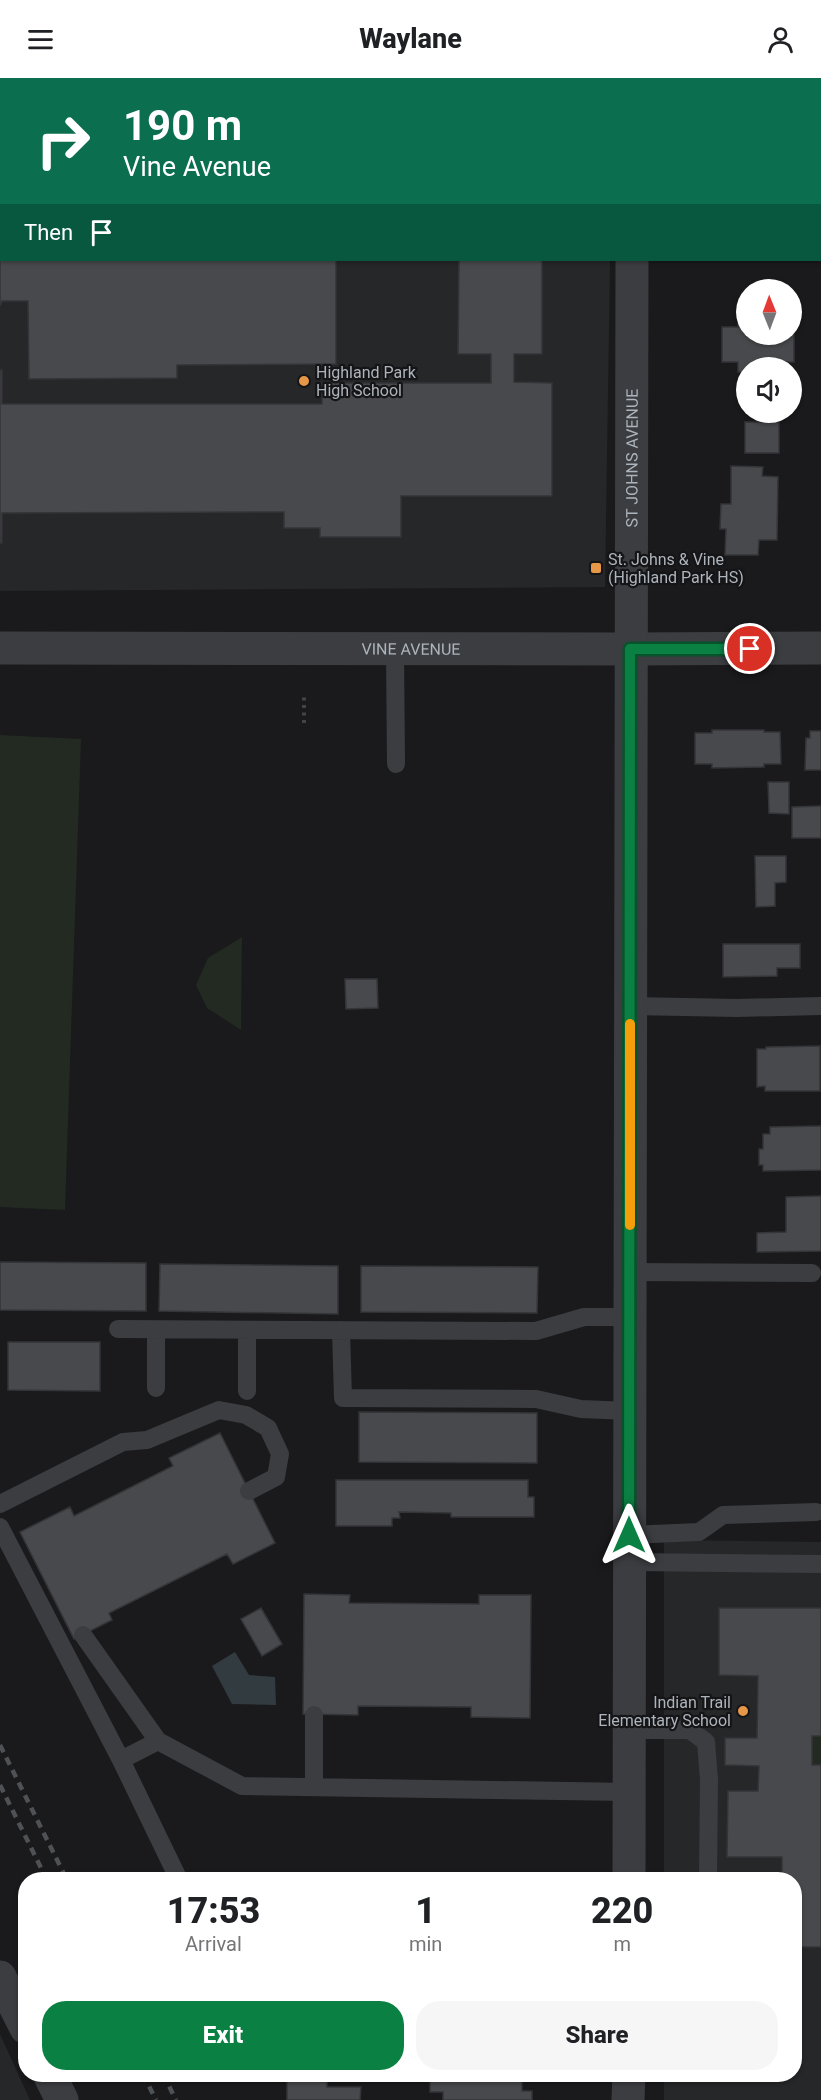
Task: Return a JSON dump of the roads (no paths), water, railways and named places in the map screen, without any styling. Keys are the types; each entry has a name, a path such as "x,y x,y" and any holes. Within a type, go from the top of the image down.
{"street":[{"name":"ST JOHNS AVENUE","path":"629,1872 632,261"},
{"name":"VINE AVENUE","path":"0,648 821,648"},
{"path":"0,1977 18,2012"},
{"path":"53,2082 62,2100"},
{"path":"628,2082 628,2100"}],"lane":[{"path":"395,649 396,764"},
{"path":"630,1006 737,1008 821,1006"},
{"path":"630,1272 812,1273"},
{"path":"118,1329 536,1331 584,1317 630,1317"},
{"path":"156,1330 156,1388"},
{"path":"247,1330 247,1391"},
{"path":"341,1330 343,1398 536,1398 581,1409 629,1411"},
{"path":"0,1504 123,1442 147,1440 219,1410 246,1415 268,1428 280,1454 276,1477 249,1491"},
{"path":"629,1549 699,1532 723,1515 816,1512"},
{"path":"0,1527 121,1760 175,1872"},
{"path":"629,1549 821,1564"},
{"path":"83,1635 158,1741 242,1786 629,1792"},
{"path":"314,1715 314,1786"},
{"path":"629,1730 690,1730 706,1742 709,1779 708,1872"},
{"path":"121,1760 158,1741"}],"railway":[{"path":"0,1745 63,1872"},
{"path":"0,1785 43,1872"},
{"path":"147,2082 156,2100"},
{"path":"167,2082 176,2100"}],"place":[{"name":"Highland Park High School","path":"304,381"},
{"name":"St. Johns & Vine (Highland Park HS)","path":"596,568"},
{"name":"Indian Trail Elementary School","path":"743,1711"}]}
